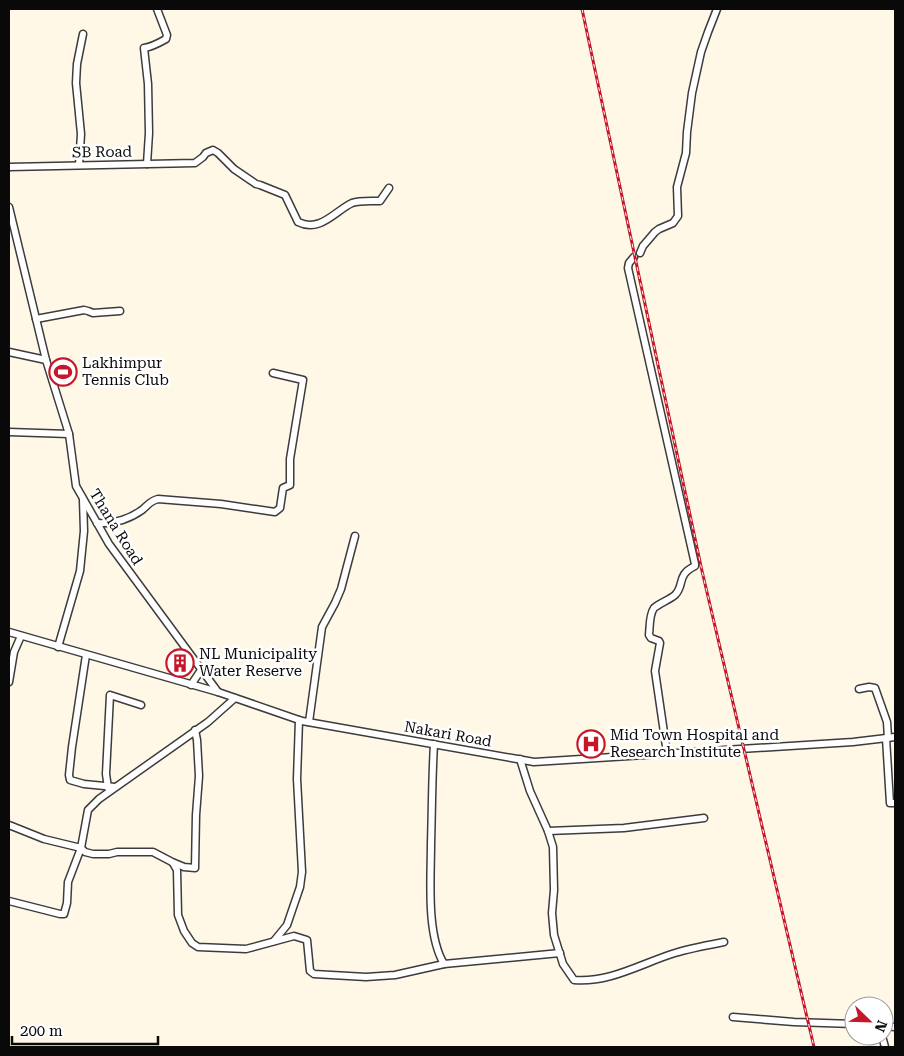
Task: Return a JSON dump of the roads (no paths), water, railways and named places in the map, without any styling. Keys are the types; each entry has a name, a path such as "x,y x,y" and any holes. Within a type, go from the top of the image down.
{"street":[{"path":"147,164 149,133 148,84 144,48 160,42 166,38 167,34 156,9"},
{"path":"640,253 655,232 673,223 678,216 677,187 686,153 692,93 701,52 717,9"},
{"path":"79,165 81,134 76,83 77,64 83,34"},
{"name":"SB Road","path":"9,167 195,163 209,151 213,150 234,169 256,184 285,195 298,222 308,225 324,222 355,202 380,201 389,188"},
{"name":"Thana Road","path":"9,206 46,360 69,434 76,486 109,544 218,692"},
{"path":"634,257 628,268 695,560 695,566 687,570 682,576 681,584 676,594 654,608 651,615 649,635 660,643 655,671 667,753"},
{"path":"36,319 84,310 93,313 120,310"},
{"path":"9,352 46,360"},
{"path":"97,523 109,524 121,521 141,510 152,500 158,499 221,504 275,512 280,508 283,488 290,485 290,459 303,380 273,373"},
{"path":"9,432 69,434"},
{"path":"58,647 80,571 84,531 83,499"},
{"path":"309,722 322,627 341,589 354,536"},
{"name":"Nakari Road","path":"9,632 218,692 299,720 534,762 853,742 890,737"},
{"path":"9,682 14,652 21,636"},
{"path":"86,655 72,747 70,780 110,789"},
{"path":"191,685 202,670"},
{"path":"859,689 870,686 875,688 887,722 890,737 890,803 895,803"},
{"path":"110,789 106,774 110,695 141,705"},
{"path":"9,901 64,914 68,903 68,882 81,848 88,810 110,789 208,722 235,698"},
{"path":"273,942 287,925 300,887 302,872 297,779 299,720"},
{"path":"9,825 32,835 81,848 85,852 93,854 154,852 184,867 195,868 199,776 195,730"},
{"path":"434,744 431,909 439,956 444,964"},
{"path":"520,759 530,791 548,831 552,847 554,935 563,964 574,980 582,981 621,974 674,953 724,942"},
{"path":"548,831 624,828 704,818"},
{"path":"172,862 177,870 178,915 184,931 198,947 246,948 294,936 306,940 310,971 314,974 366,977 394,975 444,964 560,953"},
{"path":"733,1017 844,1024"}],"railway":[{"path":"582,9 702,571 814,1047"}],"place":[{"name":"Lakhimpur Tennis Club","path":"63,372"},
{"name":"NL Municipality Water Reserve","path":"180,663"},
{"name":"Mid Town Hospital and Research Institute","path":"591,744"}]}
